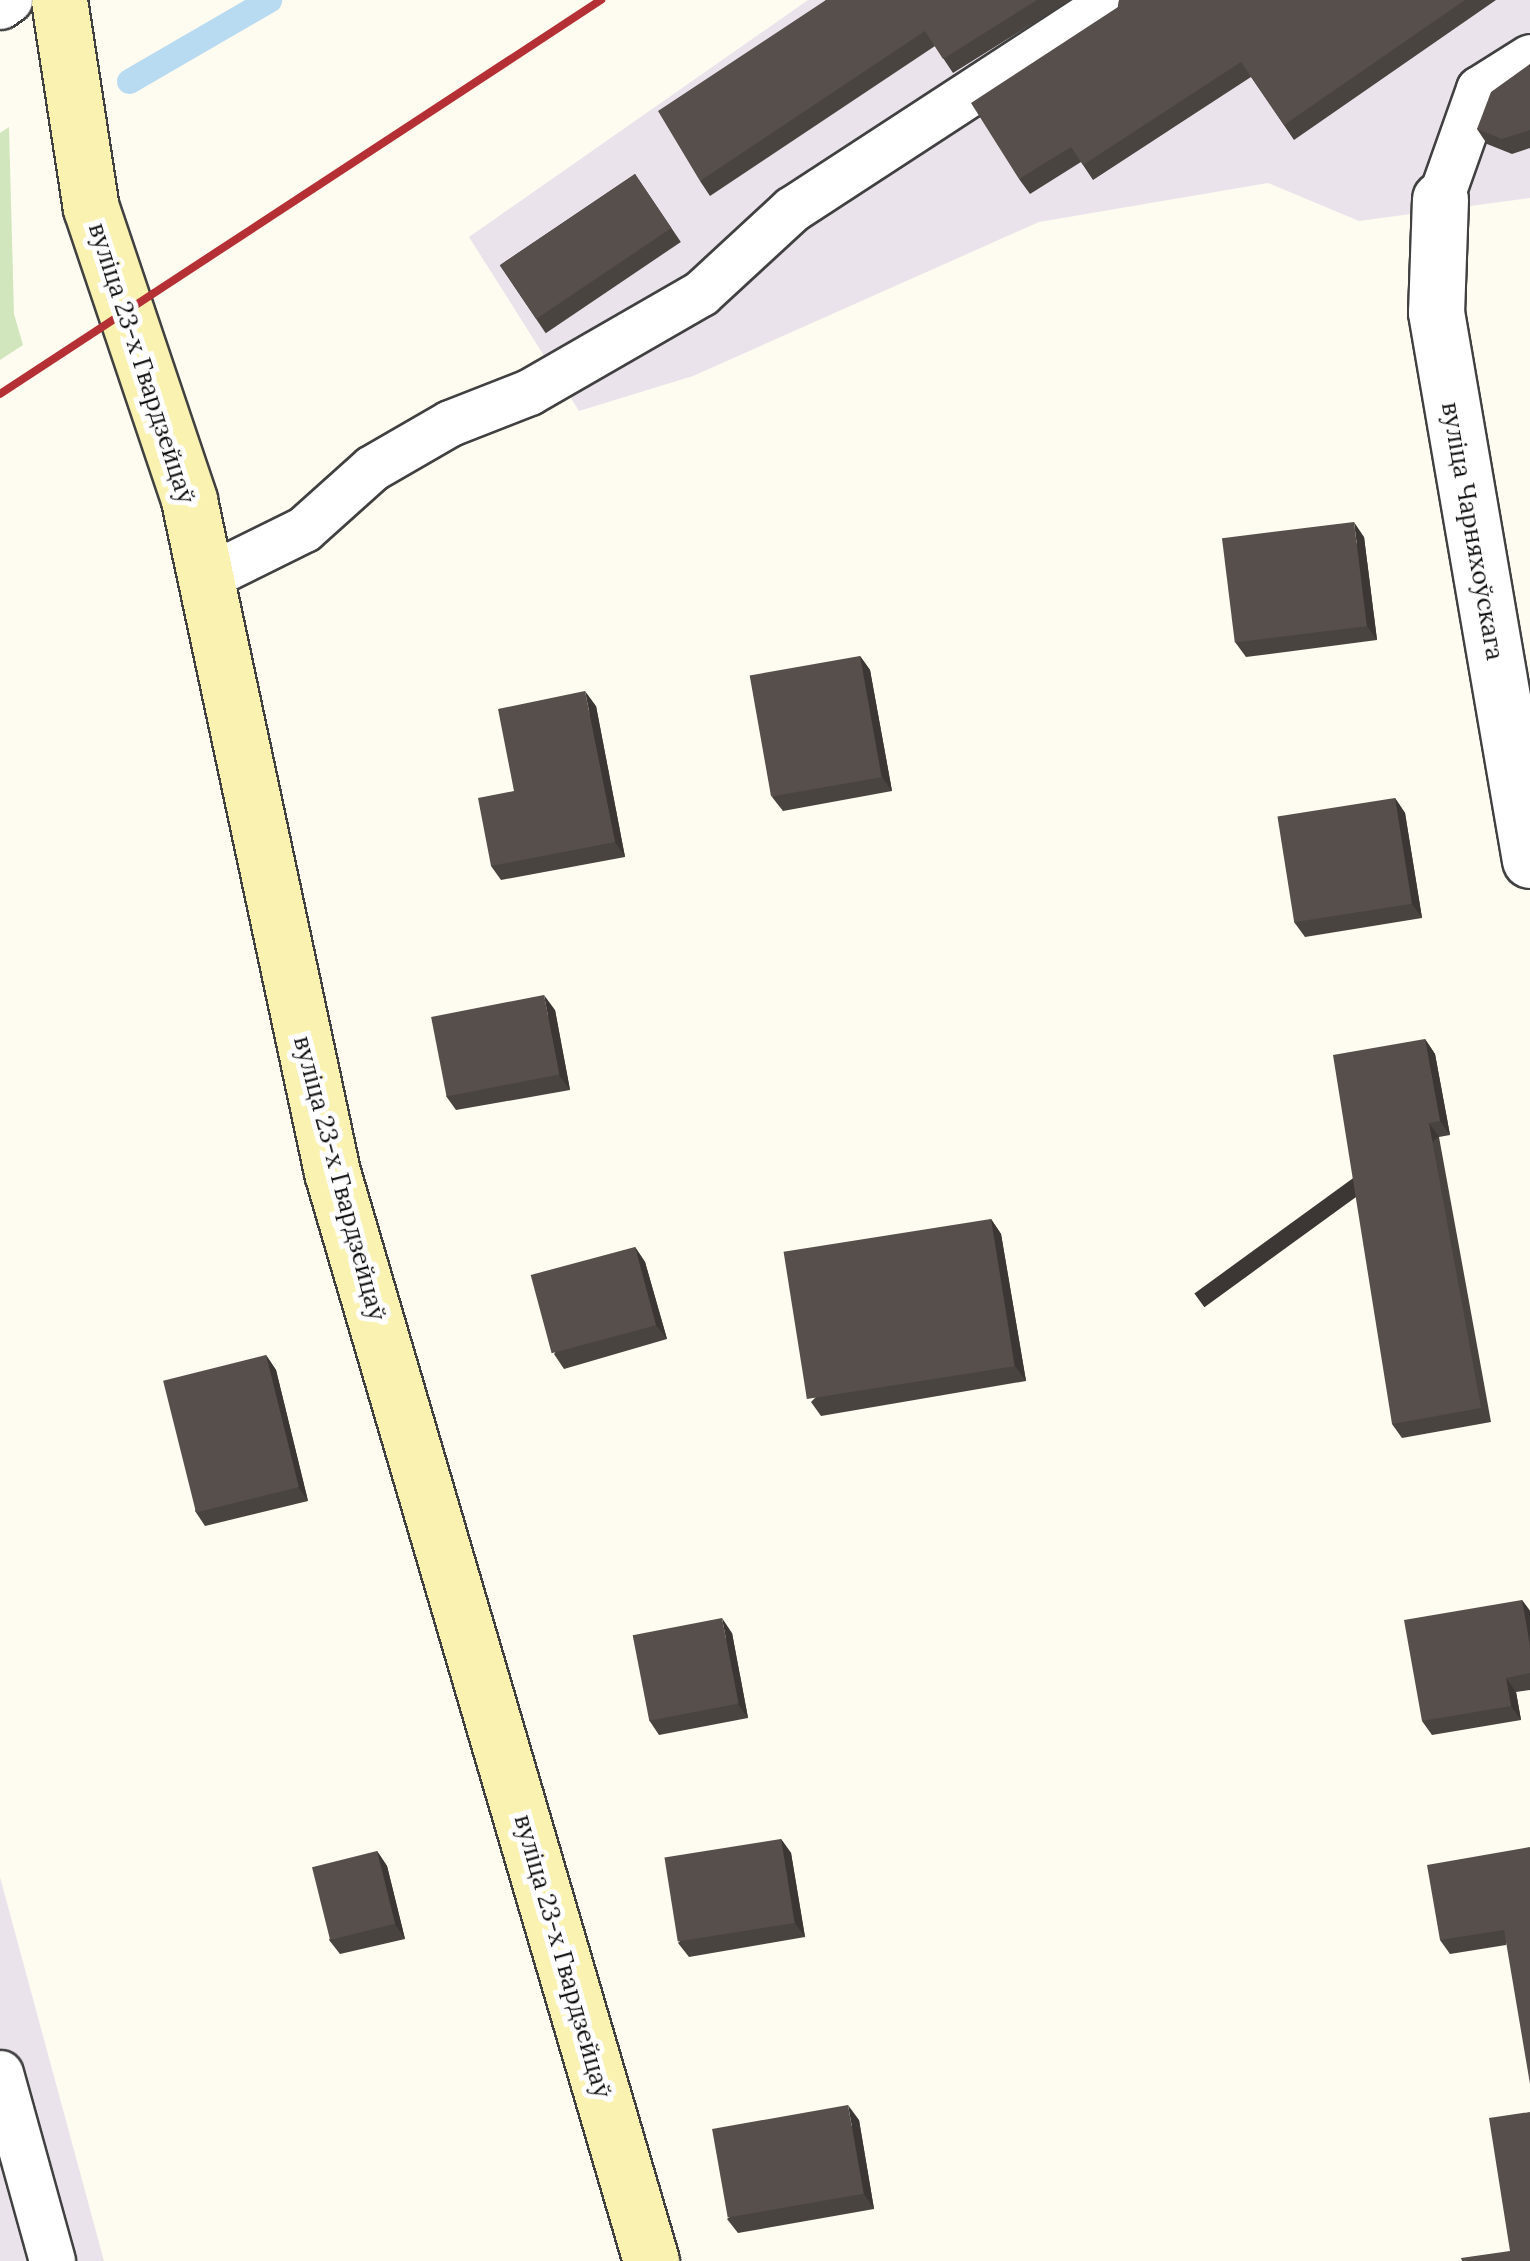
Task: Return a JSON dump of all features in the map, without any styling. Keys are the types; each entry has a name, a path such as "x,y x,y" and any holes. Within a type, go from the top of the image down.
{"street":[{"name":"вуліца 23-х Гвардзейцаў","path":"59,0 68,87 90,208 170,430 206,577 332,1172 651,2261"},
{"name":"вуліца Чарняхоўскага","path":"1440,199 1436,312 1530,860"}],"lane":[{"path":"0,6 9,0"},
{"path":"206,577 304,529 403,450 529,392 701,293 792,208 1113,0"},
{"path":"1440,199 1479,89 1530,57"},
{"path":"0,2073 52,2261"}],"shaded area":[{"path":"808,0 1530,0 1530,198 1359,221 1268,183 1039,222 693,376 579,411 469,237"},
{"path":"0,1877 104,2261 0,2261"}],"green space":[{"path":"9,127 14,314 23,345 0,360 0,133"}],"building":[{"path":"826,0 1037,0 943,59 925,31 700,181 658,111"},
{"path":"1119,0 1465,0 1284,125 1241,62 1083,165 1071,147 1019,179 971,103 1118,7"},
{"path":"1530,64 1530,130 1502,139 1477,129 1491,92"},
{"path":"635,174 671,228 536,319 500,265"},
{"path":"1354,522 1367,626 1235,642 1222,538"},
{"path":"860,656 881,777 771,797 750,675"},
{"path":"585,691 615,842 491,866 478,798 514,791 498,709"},
{"path":"1395,798 1412,904 1294,922 1277,817"},
{"path":"544,995 559,1075 447,1096 431,1017"},
{"path":"1425,1039 1440,1121 1429,1123 1481,1408 1392,1424 1333,1055"},
{"path":"991,1219 1014,1366 807,1399 784,1252"},
{"path":"635,1247 656,1325 552,1353 531,1275"},
{"path":"266,1355 299,1487 196,1513 163,1381"},
{"path":"1522,1600 1530,1673 1506,1678 1511,1706 1422,1721 1404,1620"},
{"path":"722,1618 739,1703 649,1721 633,1635"},
{"path":"781,1839 794,1923 678,1941 664,1857"},
{"path":"1530,1847 1530,2084 1504,1930 1440,1940 1427,1865"},
{"path":"377,1851 395,1924 330,1940 312,1867"},
{"path":"848,2105 864,2194 728,2218 712,2129"},
{"path":"1530,2112 1530,2261 1462,2261 1461,2258 1510,2251 1489,2118"}],"waterway":[{"path":"129,81 269,0"}],"railway":[{"path":"0,394 601,0"}]}
